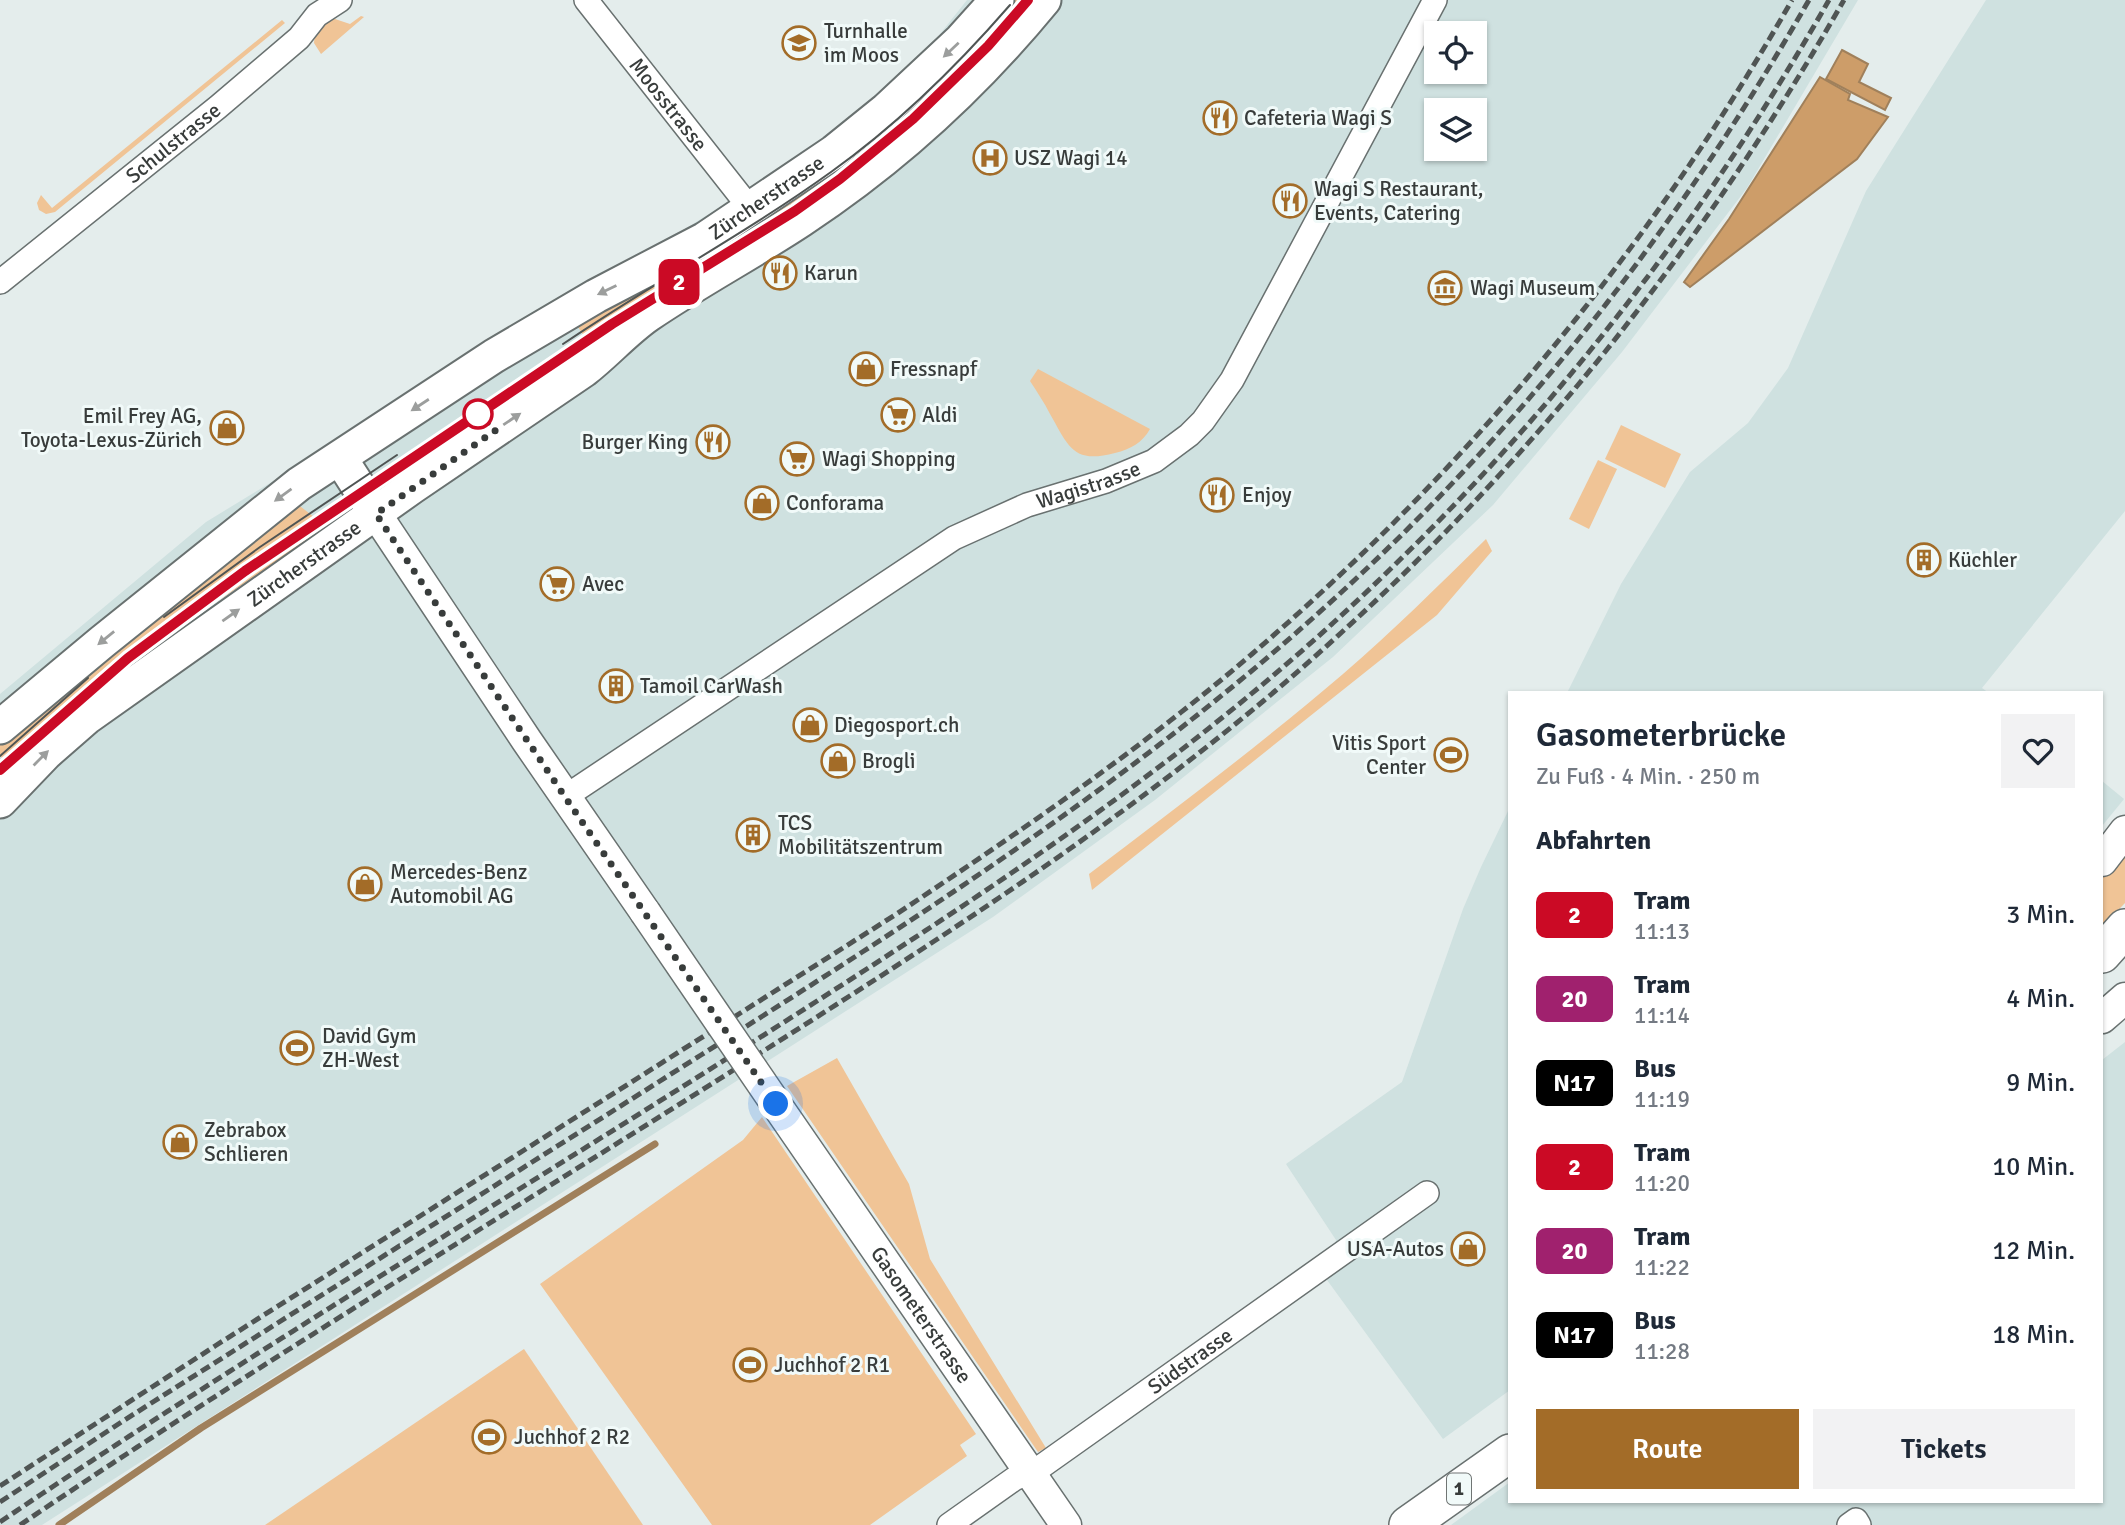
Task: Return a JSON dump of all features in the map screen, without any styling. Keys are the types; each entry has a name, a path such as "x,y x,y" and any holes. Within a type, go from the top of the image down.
{"main road":[{"name":"Zürcherstrasse","path":"0,727 275,501 494,356 596,296 668,260 749,211 834,152 886,110 961,40 997,0"},
{"name":"Zürcherstrasse","path":"0,801 46,753 86,718 422,480 584,370 607,353 645,317 802,219 864,173 925,124 974,78 1044,0"},
{"path":"340,458 376,514"},
{"path":"2103,953 2125,928"},
{"name":"1","path":"1408,1525 1508,1454"}],"street":[{"name":"Schulstrasse","path":"0,282 218,107 299,38 317,15 341,0"},
{"name":"Moosstrasse","path":"586,0 742,198 749,211"},
{"name":"Wagistrasse","path":"565,797 954,538 1027,505 1130,472 1154,461 1189,435 1203,421 1232,380 1435,0"},
{"path":"376,514 565,797"},
{"name":"Gasometerstrasse","path":"565,797 1066,1525"},
{"path":"2103,859 2125,831"},
{"path":"2103,1017 2125,998"},
{"name":"Südstrasse","path":"949,1525 1014,1479 1053,1458 1427,1193"},
{"path":"1849,1525 1856,1520 1859,1525"}],"shaded area":[{"path":"967,0 1858,0 1747,188 1622,352 1493,505 1333,657 1155,800 993,917 42,1525 0,1525 0,694 206,522 826,141 925,53"},
{"path":"1007,0 1037,0 922,119 596,354 572,318 698,250"},
{"path":"1986,0 2125,0 2125,511 1982,688 1986,691 1568,691 1621,584 1690,472 1748,423 1788,368 1866,191"},
{"path":"326,16 350,24 361,16 364,17 321,54 314,43 316,24"},
{"path":"282,20 285,23 55,212 46,214 39,210 37,203 41,195 52,208"},
{"path":"1842,50 1868,64 1859,82 1891,98 1885,110 1826,79"},
{"path":"1820,77 1850,94 1848,100 1888,117 1857,159 1690,287 1684,282 1729,219"},
{"path":"1038,369 1150,429 1140,442 1126,450 1101,456 1081,454 1062,436 1030,381"},
{"path":"1621,425 1681,454 1665,488 1605,459"},
{"path":"1598,460 1617,469 1589,529 1569,519"},
{"path":"296,503 323,524 323,531 152,649 18,771 0,756 0,739"},
{"path":"1486,539 1492,551 1437,615 1092,890 1089,874 1186,801 1343,674 1398,625"},
{"path":"2103,782 2124,799 2103,825"},
{"path":"1508,811 1508,1391 1443,1439 1327,1280 1336,1240 1286,1164 1402,1082 1463,909"},
{"path":"2125,847 2125,903 2103,926 2103,875"},
{"path":"2125,1042 2125,1525 1451,1525 1508,1483 1508,1503 2103,1503 2103,1059"},
{"path":"837,1058 909,1184 930,1259 1046,1448 1038,1452 787,1086"},
{"name":"Juchhof 2 R1","path":"762,1117 976,1434 960,1445 967,1456 870,1525 712,1525 540,1284 743,1140"},
{"name":"Juchhof 2 R2","path":"524,1349 643,1525 265,1525"}],"waterway":[{"path":"59,1525 201,1428 655,1144"}],"tram line":[{"path":"0,770 111,671 200,603 571,351 795,211 840,179 913,119 988,46 1028,0"},
{"name":"2","path":"0,770 128,658 245,571 612,324 795,211 840,179 913,119 988,46 1028,0"},
{"path":"563,344 765,217 855,154 925,94 1010,5"},
{"path":"164,617 260,547 397,455"},
{"path":"0,756 88,678"}],"railway":[{"path":"0,1486 215,1346 895,915 1078,790 1210,689 1332,583 1408,508 1481,431 1550,350 1616,267 1679,181 1792,0"},
{"path":"0,1502 123,1421 874,945 1044,830 1126,770 1286,642 1427,509 1490,443 1550,374 1607,303 1713,155 1809,0"},
{"path":"0,1522 184,1400 898,949 1122,795 1265,683 1406,554 1542,408 1606,331 1724,170 1829,0"},
{"path":"20,1525 204,1403 915,954 1135,802 1275,691 1416,562 1554,414 1618,336 1737,173 1844,0"}],"place":[{"name":"Turnhalle im Moos","path":"799,43"},
{"name":"Cafeteria Wagi S","path":"1220,118"},
{"name":"USZ Wagi 14","path":"990,158"},
{"name":"Wagi S Restaurant, Events, Catering","path":"1290,201"},
{"name":"Karun","path":"780,273"},
{"name":"Wagi Museum","path":"1445,288"},
{"name":"Fressnapf","path":"866,369"},
{"name":"Aldi","path":"898,415"},
{"name":"Emil Frey AG, Toyota-Lexus-Zürich","path":"227,428"},
{"name":"Burger King","path":"713,442"},
{"name":"Wagi Shopping","path":"797,459"},
{"name":"Enjoy","path":"1217,495"},
{"name":"Conforama","path":"762,503"},
{"name":"Küchler","path":"1924,560"},
{"name":"Avec","path":"557,584"},
{"name":"Tamoil CarWash","path":"616,686"},
{"name":"Diegosport.ch","path":"810,725"},
{"name":"Vitis Sport Center","path":"1451,755"},
{"name":"Brogli","path":"838,761"},
{"name":"TCS Mobilitätszentrum","path":"753,835"},
{"name":"Mercedes-Benz Automobil AG","path":"365,884"},
{"name":"David Gym ZH-West","path":"297,1048"},
{"name":"Zebrabox Schlieren","path":"180,1142"},
{"name":"USA-Autos","path":"1468,1249"},
{"name":"Juchhof 2 R1","path":"750,1365"},
{"name":"Juchhof 2 R2","path":"489,1437"}],"route":[{"path":"478,414 496,430 376,514 565,797 776,1104"}]}
